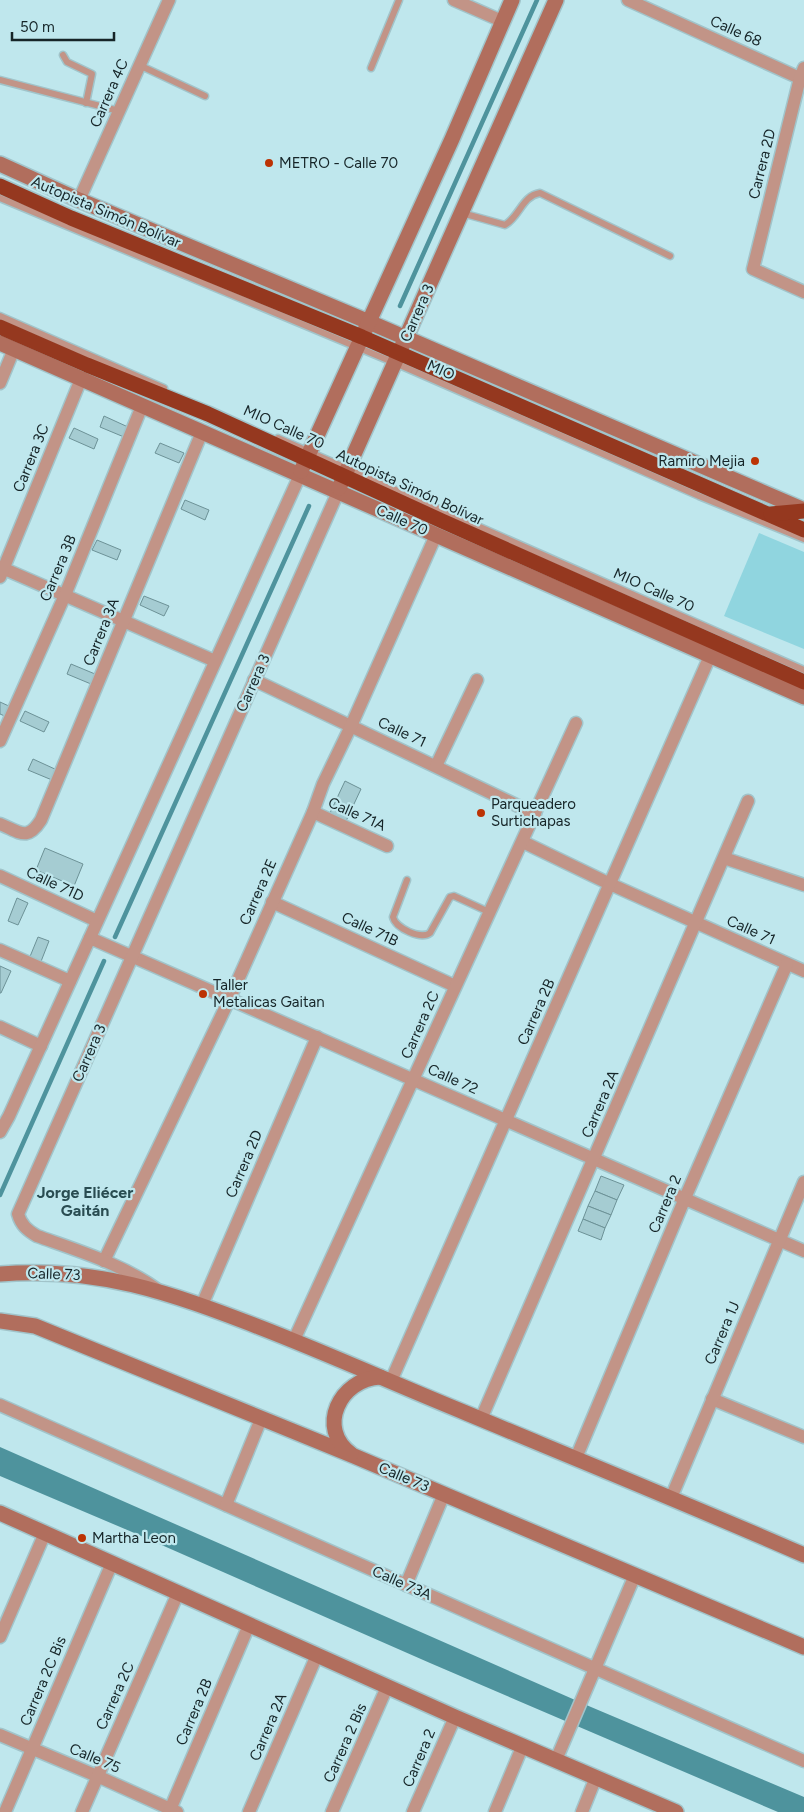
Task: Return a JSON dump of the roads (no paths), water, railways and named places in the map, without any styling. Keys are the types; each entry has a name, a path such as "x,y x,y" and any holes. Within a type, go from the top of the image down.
{"highway":[{"name":"Autopista Simón Bolívar","path":"0,186 397,358 770,514 804,530"},
{"name":"Autopista Simón Bolívar","path":"0,327 87,365 308,455 346,472 442,521 804,682"},
{"path":"770,514 804,511"}],"street":[{"name":"Carrera 4C","path":"79,200 169,0"},
{"path":"454,0 502,21"},
{"path":"0,1132 4,1114 41,1046 452,139 512,0"},
{"name":"Carrera 3","path":"160,1292 142,1278 104,1261 37,1236 20,1222 18,1214 556,0"},
{"name":"Calle 68","path":"628,0 803,75"},
{"name":"Carrera 2D","path":"803,75 754,269 804,292"},
{"path":"0,164 79,200 369,322 804,511"},
{"path":"0,383 5,348"},
{"name":"Calle 70","path":"5,348 81,379 804,697"},
{"name":"Carrera 3C","path":"1,571 81,379"},
{"name":"Carrera 3B","path":"0,741 65,595 142,406"},
{"name":"Carrera 3A","path":"0,824 28,834 35,830 41,820 202,432"},
{"name":"Carrera 2E","path":"104,1261 229,1000 313,812 322,784 351,726 436,535"},
{"path":"1,571 65,595 215,661"},
{"name":"Carrera 2B","path":"385,1379 506,1120 710,656"},
{"name":"Calle 71","path":"254,680 535,814"},
{"path":"436,766 477,680"},
{"name":"Carrera 2C","path":"294,1340 576,723"},
{"name":"Carrera 2A","path":"481,1419 595,1159 748,801"},
{"name":"Calle 71A","path":"313,812 387,846"},
{"name":"Calle 71","path":"523,842 610,884 804,971"},
{"path":"724,858 804,885"},
{"name":"Calle 71D","path":"0,876 97,921"},
{"name":"Calle 71B","path":"272,902 455,986"},
{"name":"Calle 72","path":"90,938 804,1251"},
{"path":"0,950 70,981"},
{"name":"Carrera 2","path":"576,1458 685,1198 788,964"},
{"path":"0,1027 41,1046"},
{"name":"Carrera 2D","path":"202,1305 317,1037"},
{"name":"Carrera 1J","path":"671,1498 804,1182"},
{"name":"Calle 73","path":"0,1274 68,1272 120,1280 202,1305 294,1340 804,1555"},
{"name":"Calle 73","path":"0,1321 35,1326 354,1456 804,1646"},
{"path":"354,1456 344,1447 337,1435 335,1421 337,1407 343,1394 353,1385 366,1378 385,1379"},
{"path":"712,1399 804,1437"},
{"name":"Calle 73A","path":"0,1405 804,1761"},
{"path":"226,1505 261,1419"},
{"path":"406,1585 444,1494"},
{"path":"0,1513 454,1717 669,1810"},
{"path":"0,1637 45,1534"},
{"name":"Carrera 2C Bis","path":"5,1812 112,1563"},
{"path":"556,1760 635,1575"},
{"name":"Carrera 2C","path":"82,1812 178,1593"},
{"name":"Carrera 2B","path":"172,1811 249,1625"},
{"name":"Carrera 2A","path":"249,1812 317,1655"},
{"name":"Carrera 2 Bis","path":"332,1812 387,1687"},
{"name":"Carrera 2","path":"413,1812 454,1717"},
{"name":"Calle 75","path":"0,1735 98,1776 172,1811"},
{"path":"494,1812 523,1746"},
{"path":"582,1812 596,1777"}],"lane":[{"path":"371,68 399,0"},
{"path":"63,55 67,62 92,74 86,103"},
{"path":"140,65 205,96"},
{"path":"0,80 119,111"},
{"path":"462,212 505,225 526,199 533,194 540,193 670,256"},
{"path":"0,198 67,227 360,342"},
{"name":"MIO Calle 70","path":"0,316 308,455"},
{"name":"MIO","path":"397,358 681,488 804,539"},
{"name":"MIO Calle 70","path":"346,472 804,670"},
{"path":"407,880 393,917 394,921 397,925 421,936 430,933 450,897 454,896 489,912"}],"waterway":[{"path":"400,306 537,0"},
{"path":"115,937 309,506"},
{"path":"0,1195 104,961"}],"place":[{"name":"METRO - Calle 70","path":"269,163"},
{"name":"Ramiro Mejia","path":"755,461"},
{"name":"Parqueadero Surtichapas","path":"481,813"},
{"name":"Taller Metalicas Gaitan","path":"203,994"},
{"name":"Martha Leon","path":"82,1538"}],"district":[{"name":"Jorge Eliécer Gaitán","path":"85,1201"}]}
